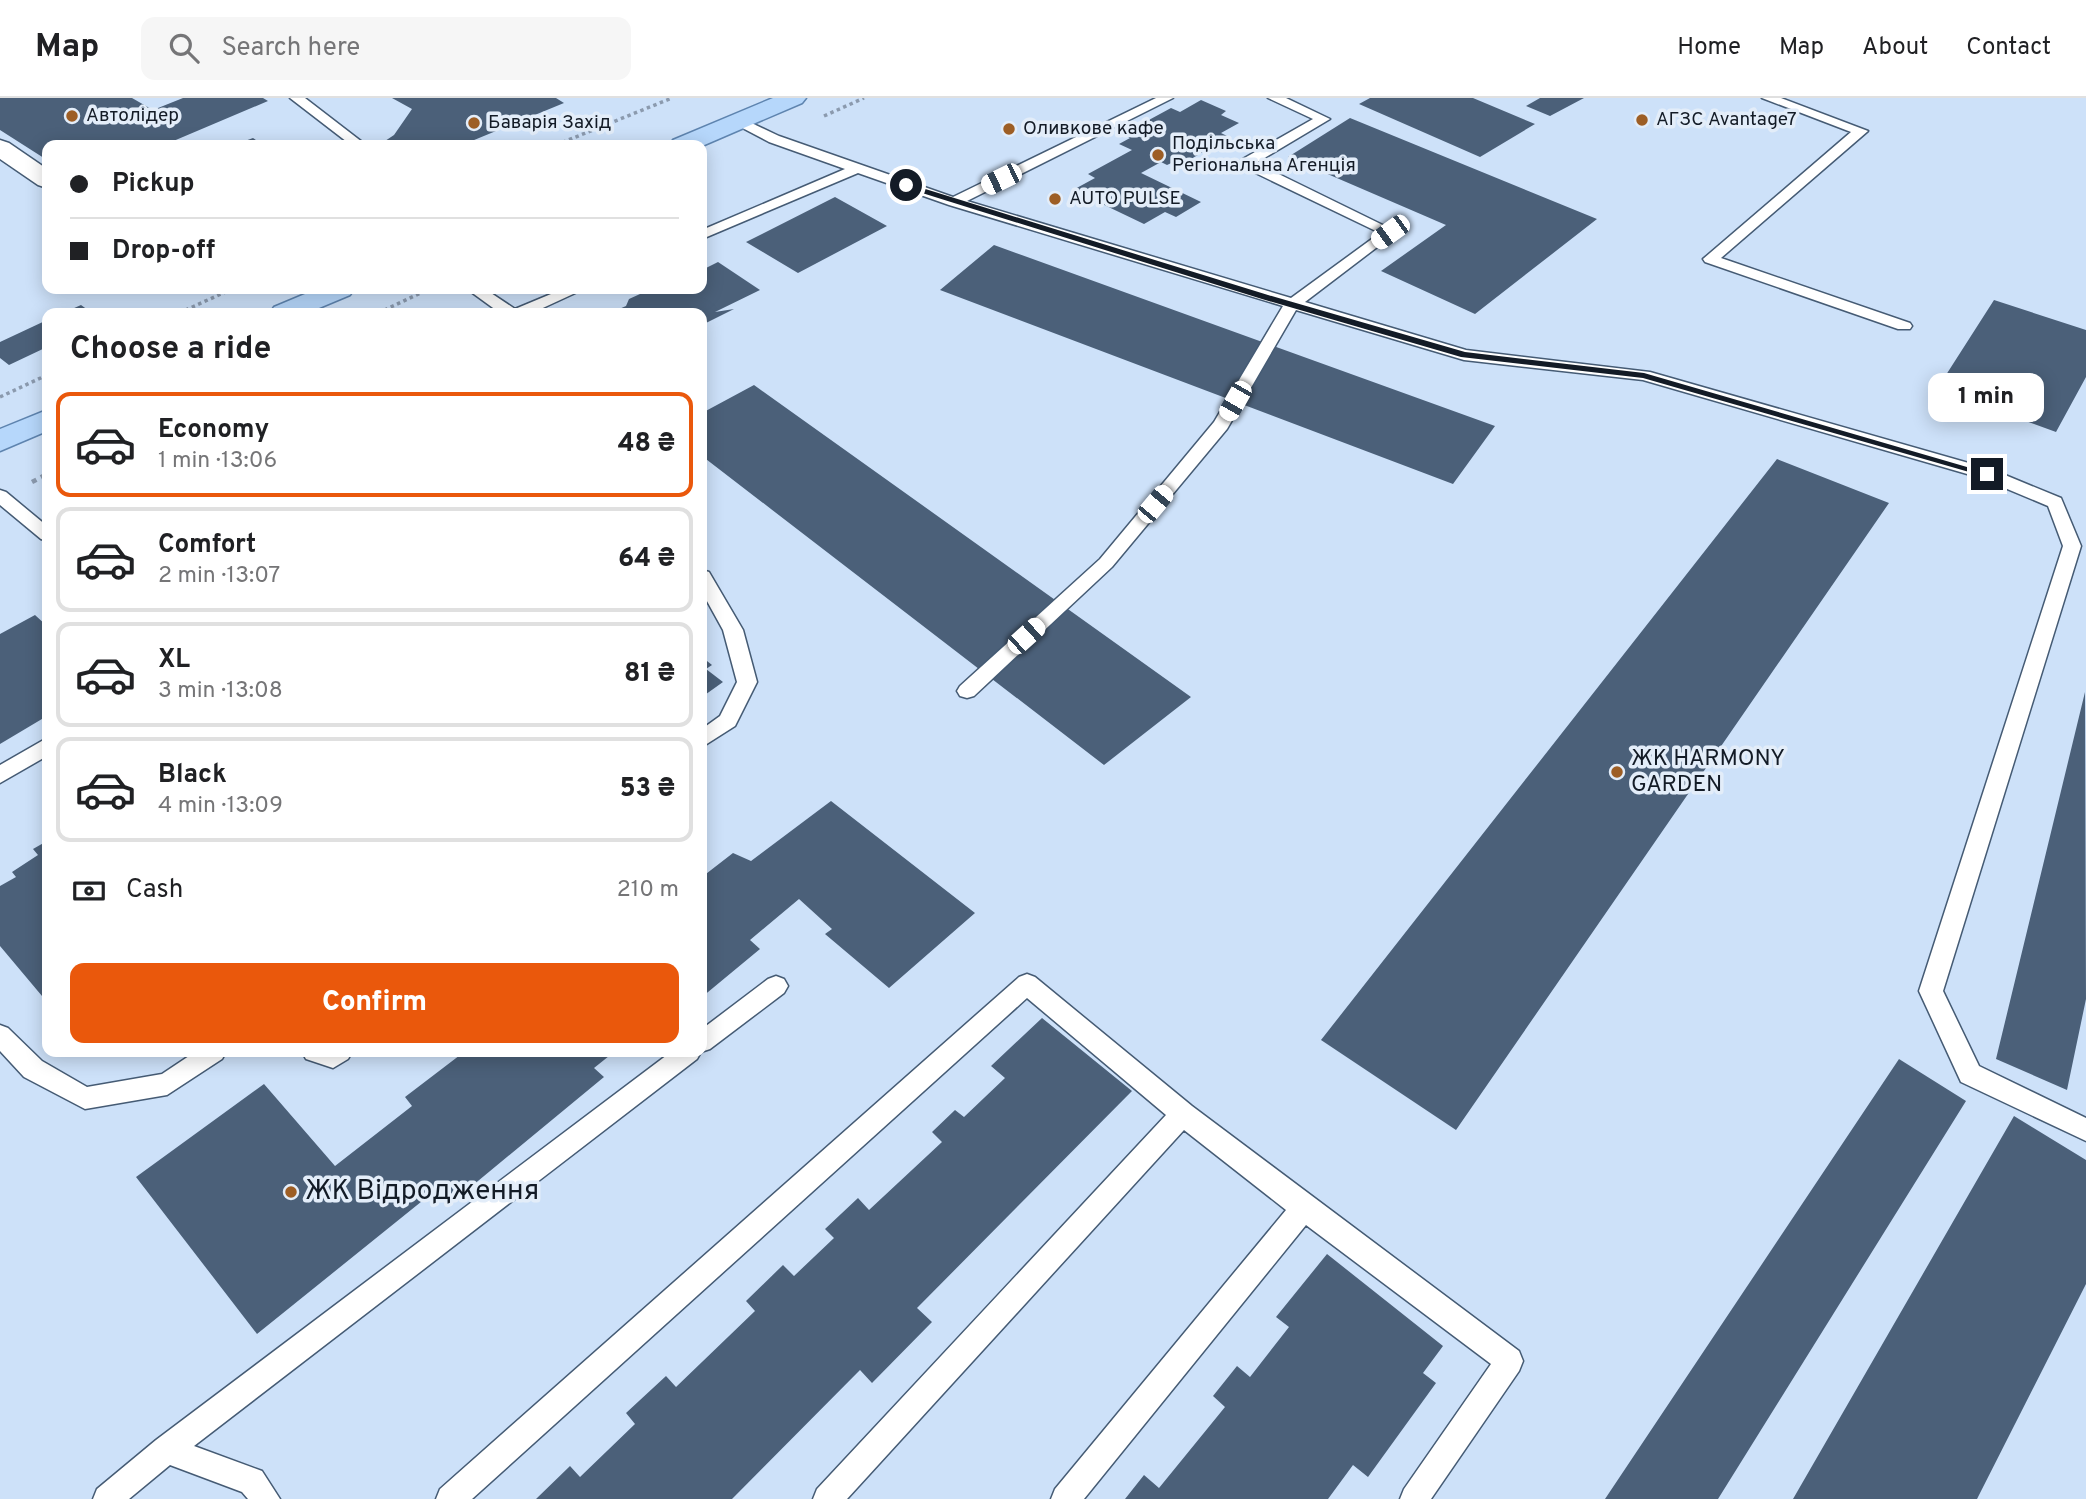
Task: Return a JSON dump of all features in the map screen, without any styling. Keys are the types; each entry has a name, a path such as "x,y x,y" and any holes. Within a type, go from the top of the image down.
{"main road":[{"path":"694,140 794,98"},
{"path":"296,308 329,294"},
{"path":"0,441 42,421"}],"street":[{"path":"0,148 42,177"}],"lane":[{"path":"298,98 353,140"},
{"path":"954,202 1166,98"},
{"path":"967,691 1106,563 1221,425 1291,305 1390,232 1247,163 1323,119 1275,98"},
{"path":"1769,98 1861,131 1710,259 1903,326"},
{"path":"738,122 774,139 954,202 1464,355 1644,375 1987,474 2055,502 2072,547 1931,991 1970,1074 2086,1130"},
{"path":"707,233 858,168"},
{"path":"482,294 503,308"},
{"path":"531,308 564,294"},
{"path":"0,496 42,532"},
{"path":"707,585 733,629 747,682 728,721 707,736"},
{"path":"0,775 42,749"},
{"path":"450,1499 1027,984 1183,1114 1509,1361 1414,1499"},
{"path":"707,1038 776,986"},
{"path":"0,1035 33,1069 85,1098 167,1084 207,1057"},
{"path":"107,1499 166,1450 683,1057"},
{"path":"827,1499 1183,1114"},
{"path":"1065,1499 1304,1208"},
{"path":"166,1450 252,1481 266,1499"}],"path":[{"path":"568,140 672,98"},
{"path":"191,308 221,294"},
{"path":"389,308 418,294"},
{"path":"0,397 42,377"}],"building":[{"path":"0,98 132,98 153,110 183,98 263,98 268,101 176,140 42,140 42,157 0,130"},
{"path":"392,98 556,98 564,103 474,140 386,140 394,135 412,109"},
{"path":"1370,98 1473,98 1535,124 1480,157 1359,104"},
{"path":"1540,98 1584,98 1550,116 1526,106"},
{"path":"1201,100 1226,111 1221,115 1239,123 1221,133 1229,137 1184,163 1178,160 1167,165 1161,162 1141,173 1201,202 1176,217 1165,212 1144,224 1073,190 1095,178 1088,174 1132,150 1119,144 1130,138 1123,134 1171,108 1180,112"},
{"path":"1350,118 1597,219 1475,314 1381,271 1446,225 1288,157"},
{"path":"835,197 887,226 798,273 746,242"},
{"path":"994,245 1495,426 1453,484 940,290"},
{"path":"718,262 760,290 715,312 734,309 707,322 707,308 621,308 626,306 629,299 640,294 707,294 707,268"},
{"path":"1994,300 2086,330 2086,377 2056,432 1937,389"},
{"path":"42,322 42,349 9,365 0,358 0,342"},
{"path":"754,385 1191,697 1104,765 707,460 707,410"},
{"name":"ЖК HARMONY GARDEN","path":"1777,459 1889,503 1456,1130 1321,1040"},
{"path":"35,615 42,621 42,719 0,744 0,634"},
{"path":"707,670 723,682 707,693"},
{"path":"2085,692 2086,999 2067,1090 1996,1059"},
{"path":"831,801 975,913 889,988 825,934 832,929 799,899 750,940 760,949 707,993 707,873 733,853 751,861"},
{"path":"42,844 42,996 0,946 0,886 16,877 12,872 38,855 33,849"},
{"path":"1042,1018 1132,1091 917,1308 932,1322 872,1383 860,1370 732,1499 536,1499 570,1466 580,1477 635,1424 626,1413 666,1376 676,1387 755,1311 746,1301 783,1265 794,1276 834,1238 825,1229 858,1198 869,1210 942,1142 932,1132 955,1110 964,1117 1005,1078 991,1066"},
{"name":"ЖК Відродження","path":"457,1057 608,1057 594,1068 604,1077 455,1200 442,1185 257,1334 136,1177 264,1084 335,1166 412,1106 405,1097"},
{"path":"1899,1059 1966,1101 1718,1499 1605,1499"},
{"path":"2014,1116 2086,1160 2086,1284 1977,1499 1793,1499"},
{"path":"1327,1254 1443,1346 1423,1373 1436,1383 1368,1477 1353,1465 1328,1499 1125,1499 1144,1475 1159,1488 1225,1407 1213,1396 1237,1366 1250,1377 1289,1327 1276,1317"}],"place":[{"name":"Автолідер","path":"72,116"},
{"name":"АГЗС Avantage7","path":"1642,120"},
{"name":"Баварія Захід","path":"474,123"},
{"name":"Оливкове кафе","path":"1009,129"},
{"name":"Подільська Регіональна Агенція","path":"1158,155"},
{"name":"AUTO PULSE","path":"1055,199"},
{"name":"ЖК HARMONY GARDEN","path":"1617,772"},
{"name":"ЖК Відродження","path":"291,1192"}],"route":[{"path":"906,185 1265,297 1464,355 1644,375 1987,474"}]}
